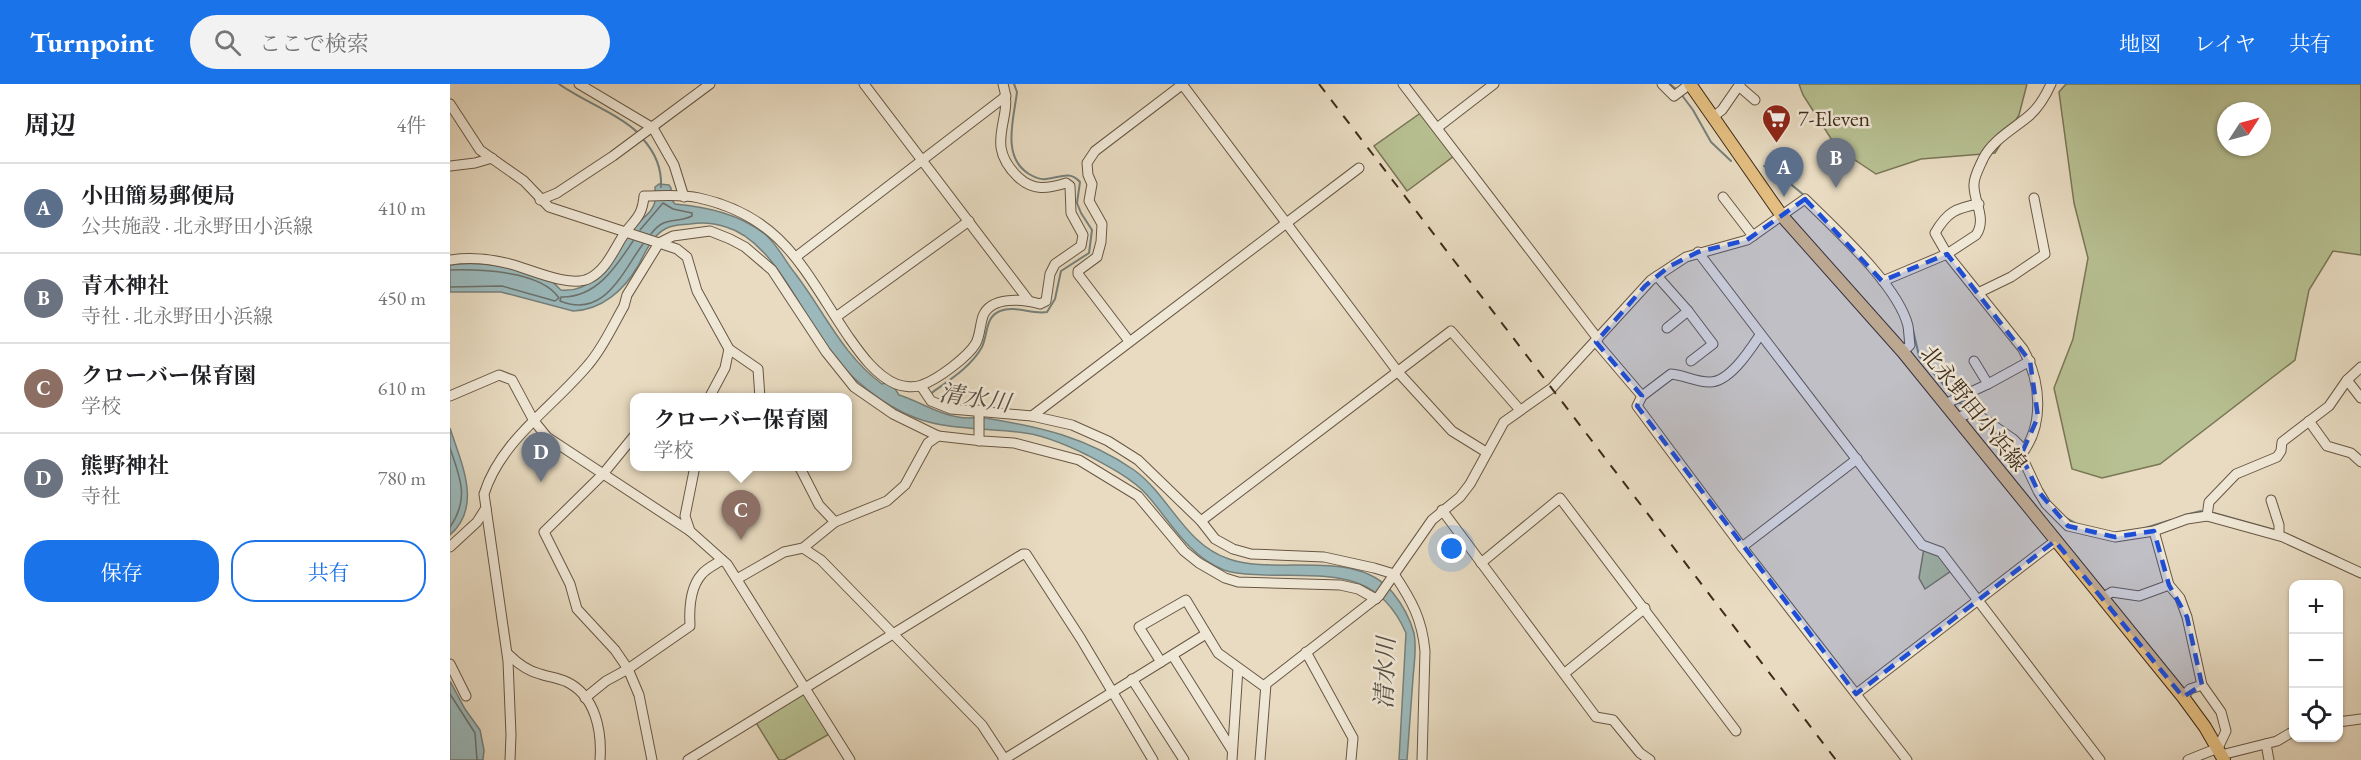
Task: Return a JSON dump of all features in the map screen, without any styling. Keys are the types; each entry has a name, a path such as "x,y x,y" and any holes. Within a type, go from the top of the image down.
{"main road":[{"name":"北永野田小浜線","path":"1684,88 1713,117 1782,216 1903,352 1952,400 1956,418 2183,697 2221,755"}],"street":[{"path":"579,84 651,130 674,165 684,197"},
{"path":"540,200 557,193 634,142 710,84"},
{"path":"864,84 1029,301"},
{"path":"450,260 466,258 508,263 565,280 582,282 600,272 607,264 626,231 643,212 645,196 699,198 751,216 775,233 796,256 873,368 896,384 921,386 971,350 977,342 983,315 990,307 1011,301 1041,304 1046,301 1050,274 1055,264 1078,251 1081,246 1083,235 1071,213 1070,186 1066,183 1041,189 1027,185 1006,165 1001,153 1000,134 1006,96 1003,84"},
{"path":"1129,341 1078,274 1078,271 1097,257 1102,232 1101,220 1089,201 1092,184 1088,175 1087,163 1095,151 1182,84 1398,372 1452,431 1486,452"},
{"path":"1403,84 1642,396"},
{"path":"1437,128 1494,84"},
{"path":"1662,84 1684,88"},
{"path":"1886,280 1947,254 1976,235 1979,231 1980,215 1973,184 1984,157 1996,142 2033,113 2044,99 2051,84"},
{"path":"1713,117 1722,110 1740,85 1755,100"},
{"path":"796,256 1006,96"},
{"path":"450,104 480,150 524,181 549,207 677,249 687,257 697,291 729,349 758,369 760,393"},
{"path":"450,166 492,158"},
{"path":"1032,416 1359,168"},
{"path":"1723,197 1753,236"},
{"path":"1978,293 2011,277 2045,254 2034,198"},
{"path":"1260,760 1265,687 1306,652 1377,598 1424,530 1442,510 1460,497 1470,484 1504,422 1552,388 1645,286 1677,262 1698,252 1733,244 1753,236 1805,199 1886,280 1908,325 1910,345 1903,352"},
{"path":"1978,204 1958,207 1942,220 1935,233 1947,254 2023,349 2030,361 2036,381 2038,417 2023,453"},
{"path":"836,317 969,221"},
{"path":"510,760 508,654 484,494 488,483 510,447 590,363 624,306 627,295 660,243 673,236 710,231 745,247 772,270 826,352 854,387 892,414 939,436 1014,443 1078,460 1138,496 1184,551 1225,578 1238,582 1340,585 1358,589 1377,598"},
{"path":"1698,252 1922,545 1941,552 2100,760"},
{"path":"1657,276 1713,344 1691,361"},
{"path":"1667,328 1688,311"},
{"path":"1201,521 1451,331 1520,410"},
{"path":"1760,335 1745,358 1722,379 1710,383 1671,374 1642,396 1637,406 1742,547 1907,760"},
{"path":"712,393 725,368 729,349"},
{"path":"1974,361 1988,384"},
{"path":"1952,400 2030,361"},
{"path":"2207,516 2209,502 2235,474 2277,457 2281,451 2282,442 2329,406 2347,380 2361,367"},
{"path":"450,396 499,375 512,380 534,421 547,437 690,531 722,560 737,579 807,688 850,760"},
{"path":"2347,380 2361,398"},
{"path":"921,386 931,401 951,409 1032,416 1072,426 1118,447 1155,475 1201,521 1215,539 1233,549 1251,554 1324,557 1374,568 1392,577 1420,619 1423,634 1425,651 1422,760"},
{"path":"979,410 979,441"},
{"path":"1956,418 1970,413 1981,417 2013,439 2020,446 2038,491 2046,504 2068,526 2115,537 2154,531 2187,519 2207,516 2279,536 2361,573"},
{"path":"2309,421 2327,446 2351,453 2361,462"},
{"path":"737,579 784,552 803,548 835,522 887,501 904,485 928,443 939,436"},
{"path":"630,441 603,474 544,532 570,584 577,609 615,650 628,669 639,694 652,760"},
{"path":"1742,547 1857,459"},
{"path":"690,531 686,516 694,471"},
{"path":"802,471 819,505 835,522"},
{"path":"1481,563 1560,498 1736,731"},
{"path":"2271,500 2279,525 2279,536"},
{"path":"2034,515 2046,504"},
{"path":"450,547 477,522 486,508"},
{"path":"1442,510 1596,717 1613,720 1640,753 1650,760"},
{"path":"2154,531 2169,585 2180,598 2187,617 2202,686 2221,712 2226,731 2221,755"},
{"path":"1856,694 2055,541"},
{"path":"803,548 821,560 982,725 1004,760 1206,634"},
{"path":"695,758 1026,554 1153,760"},
{"path":"585,698 606,681 628,669 690,626 689,609 698,580 701,574 722,560"},
{"path":"2102,598 2112,591 2139,596 2169,585"},
{"path":"1161,663 1139,627 1186,600 1218,653 1265,687"},
{"path":"1565,673 1645,608"},
{"path":"1306,652 1353,738 1351,760"},
{"path":"508,654 525,668 569,683 585,698 600,727 600,760"},
{"path":"1173,656 1232,750"},
{"path":"450,664 466,696"},
{"path":"1232,760 1238,668"},
{"path":"1132,680 1184,760"},
{"path":"2183,697 2190,689 2202,686"},
{"path":"2343,721 2361,719"},
{"path":"2188,760 2266,744 2284,739 2289,735"},
{"path":"2266,744 2269,760"}],"highlighted area":[{"path":"1805,199 1882,281 1947,254 2030,361 2038,417 2021,455 2038,491 2068,526 2115,537 2154,531 2169,585 2187,617 2202,685 2183,697 2055,541 1856,694 1637,406 1642,396 1596,342 1645,286 1670,266 1698,252 1747,240"}],"green space":[{"path":"1799,84 2027,84 2019,115 1995,153 1921,159 1876,174 1837,148 1803,95"},
{"path":"2066,84 2361,84 2361,255 2333,251 2309,290 2295,360 2160,464 2102,478 2072,469 2054,388 2073,339 2088,258 2074,203 2059,92"},
{"path":"1422,112 1454,156 1407,191 1374,146"},
{"path":"1924,548 1939,555 1951,571 1925,589 1919,578"},
{"path":"807,688 831,733 784,760 779,760 755,721"}],"water":[{"path":"659,184 669,185 671,199 675,204 723,213 745,222 766,235 844,346 868,372 882,384 886,383 894,387 899,395 950,415 1025,425 1081,441 1098,449 1134,470 1158,493 1200,542 1213,552 1229,559 1270,565 1338,567 1359,571 1378,579 1400,602 1414,633 1415,656 1407,760 1399,760 1406,633 1394,612 1380,596 1365,586 1348,580 1329,577 1245,574 1224,570 1211,564 1190,547 1147,495 1134,483 1087,455 1036,435 941,425 916,418 891,406 855,379 835,359 784,278 758,246 742,234 708,223 668,227 653,240 632,275 619,291 603,303 584,310 573,311 501,292 450,292 450,265 462,264 488,264 528,272 551,281 561,290 586,285 605,269 635,227 647,215 654,205 655,187"},
{"path":"450,428 464,470 467,498 460,524 450,535"},
{"path":"450,681 465,709 480,730 484,750 483,760 450,760"}],"waterway":[{"path":"559,84 622,120 638,133"},
{"name":"清水川","path":"930,394 972,361 982,347 989,322 995,314 1006,309 1047,312 1055,299 1061,271 1089,253 1092,230 1077,203 1080,182 1072,176 1037,178 1020,167 1015,158 1011,136 1017,92 1014,84"},
{"path":"1670,84 1677,90"},
{"path":"1681,94 1711,142 1731,161"},
{"path":"642,138 656,160 661,187"},
{"path":"1764,166 1805,196"},
{"path":"1913,330 1919,356 1954,397"},
{"path":"1958,402 1971,409"},
{"path":"1992,420 2017,437"},
{"path":"2185,515 2201,511"},
{"path":"2214,513 2275,530"},
{"path":"2064,517 2075,523"},
{"path":"2145,528 2171,520"},
{"path":"2291,536 2337,557"}],"railway":[{"path":"1319,84 1836,760"}],"place":[{"name":"7-Eleven","path":"1777,144"},
{"name":"青木神社","path":"1836,188"},
{"name":"小田簡易郵便局","path":"1784,197"},
{"name":"熊野神社","path":"541,482"},
{"name":"クローバー保育園","path":"741,540"}]}
